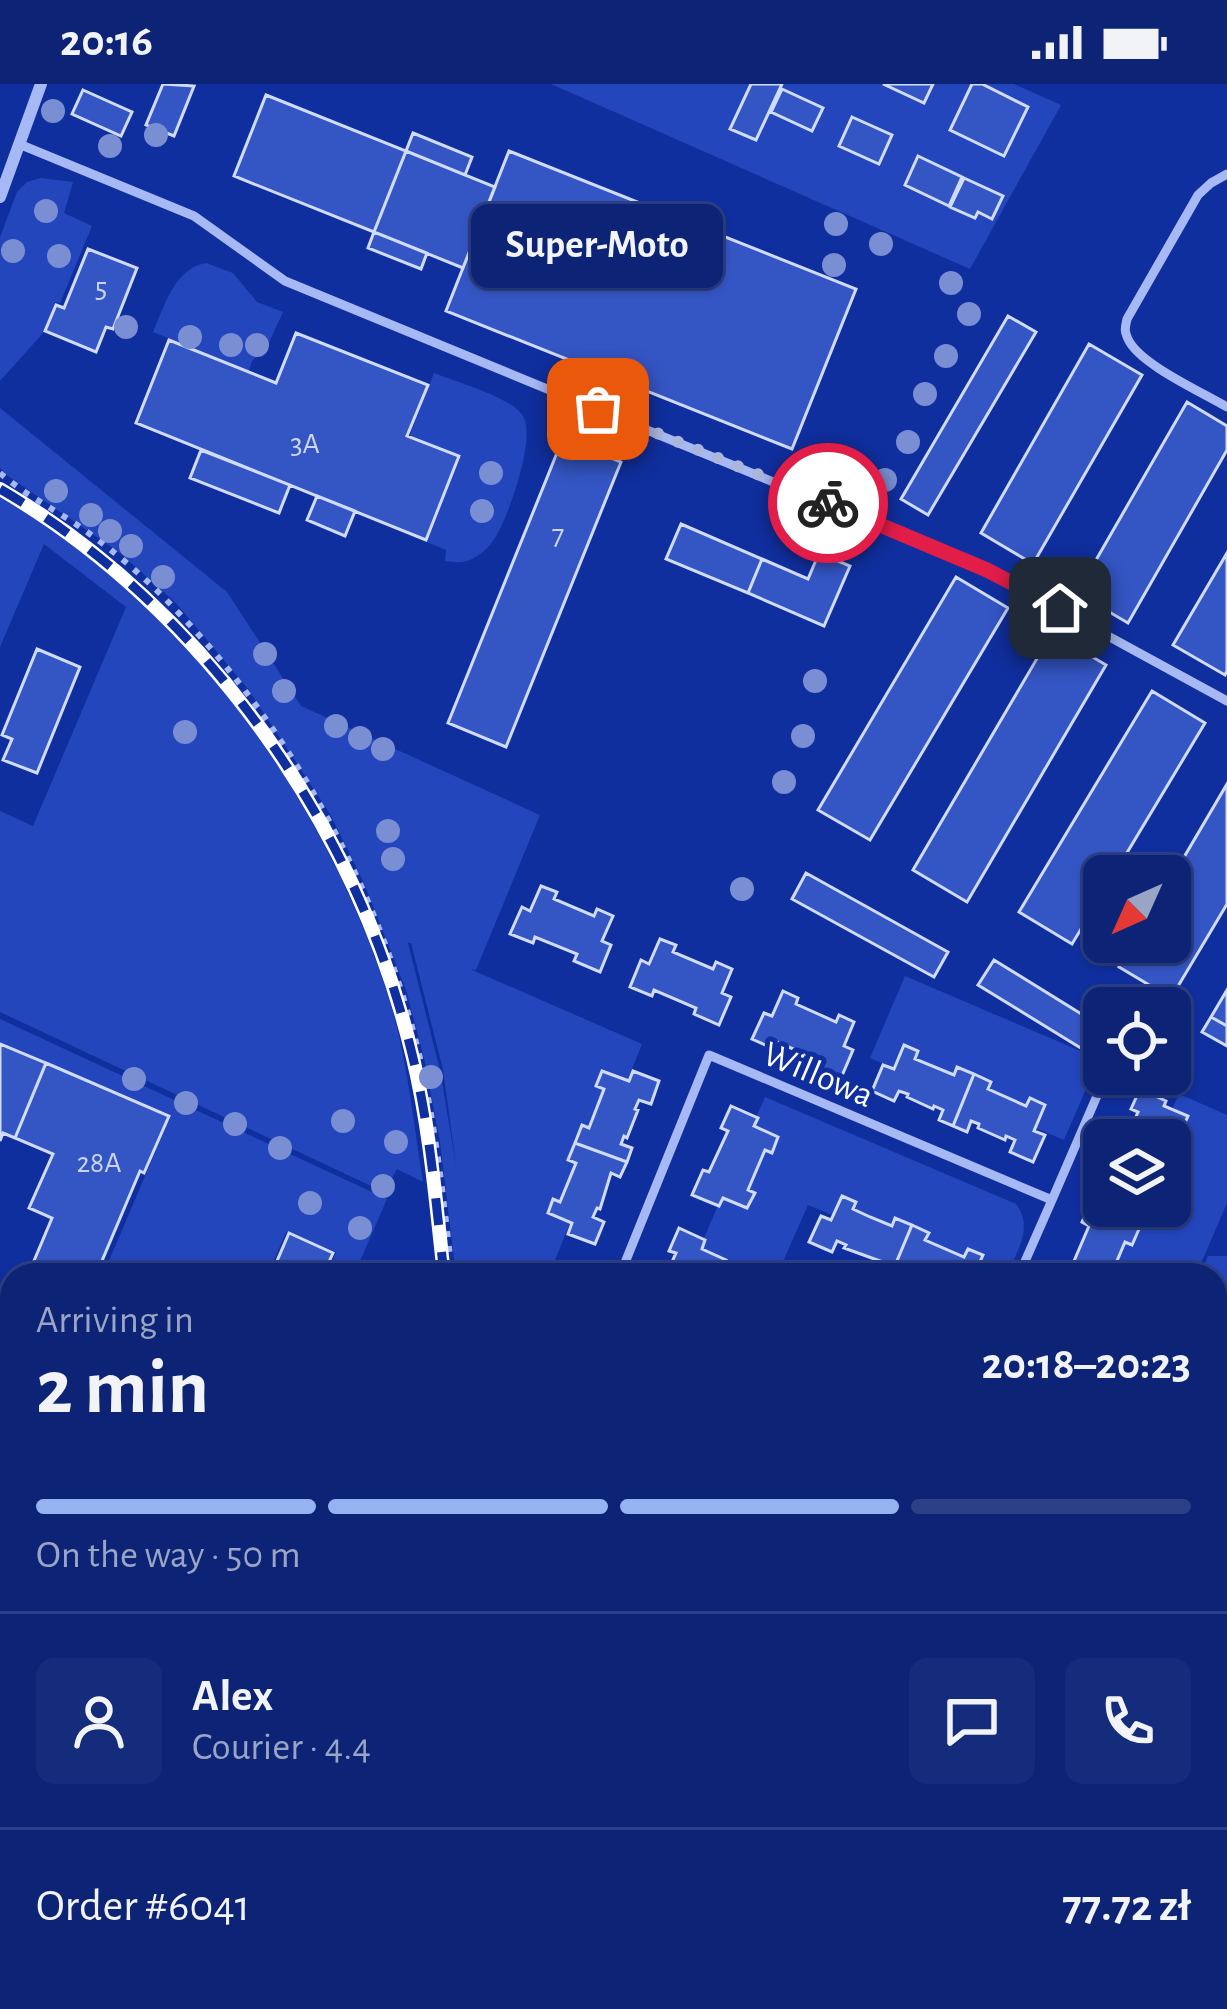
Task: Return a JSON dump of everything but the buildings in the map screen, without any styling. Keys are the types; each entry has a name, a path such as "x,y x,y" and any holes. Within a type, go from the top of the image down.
{"street":[{"path":"0,197 41,84"}],"lane":[{"path":"20,144 194,216 285,281 987,570 1227,701"},
{"path":"1227,174 1198,195 1127,319 1125,331 1130,344 1145,358 1227,407"},
{"name":"Willowa","path":"625,1263 709,1055 1052,1200"},
{"path":"1024,1263 1097,1095"}],"path":[{"path":"0,473 85,530 172,605 243,690 326,815 360,882 420,1059 451,1263"}],"shaded area":[{"path":"551,84 1014,84 1061,105 970,269"},
{"path":"40,178 73,182 64,213 92,226 44,332 0,381 0,237 17,192"},
{"path":"206,263 233,273 257,302 283,312 267,347 249,371 153,332 178,280"},
{"path":"434,373 509,404 524,418 526,429 518,480 499,531 484,551 462,562 445,561 446,550 427,542 461,456 410,435"},
{"path":"0,408 227,592 301,706 540,815 476,970 470,969 642,1044 554,1263 455,1263 440,1142 406,990 363,881 330,814 248,689 176,603 120,553 0,468","holes":["408,943 443,1070 456,1165 440,1070"]},
{"path":"0,495 67,539 187,648 239,710 285,777 326,847 388,995 405,1064 423,1182 397,1169 384,1192 0,1012 0,811 33,826 126,607 44,544 0,647"},
{"path":"905,976 1083,1052 1083,1095 1064,1140 870,1058"},
{"path":"0,1019 387,1199 359,1263 332,1263 336,1252 286,1232 273,1263 108,1263 171,1115 0,1042"},
{"path":"1179,1095 1227,1115 1227,1203 1201,1263 1104,1263 1120,1227 1191,1227 1191,1119 1168,1119"},
{"path":"765,1097 1016,1204 1024,1222 1012,1263 947,1263 808,1205 782,1263 693,1263"},
{"path":"1208,1256 1227,1256 1227,1263 1205,1263"}],"railway":[{"path":"0,489 74,538 143,596 207,661 263,732 313,808 355,889 388,972 413,1058 443,1263"}],"way so far":[{"path":"598,409 828,503"}],"place":[{"name":"Super-Moto","path":"598,409"}],"route":[{"path":"828,503 987,570 1060,608"}]}
